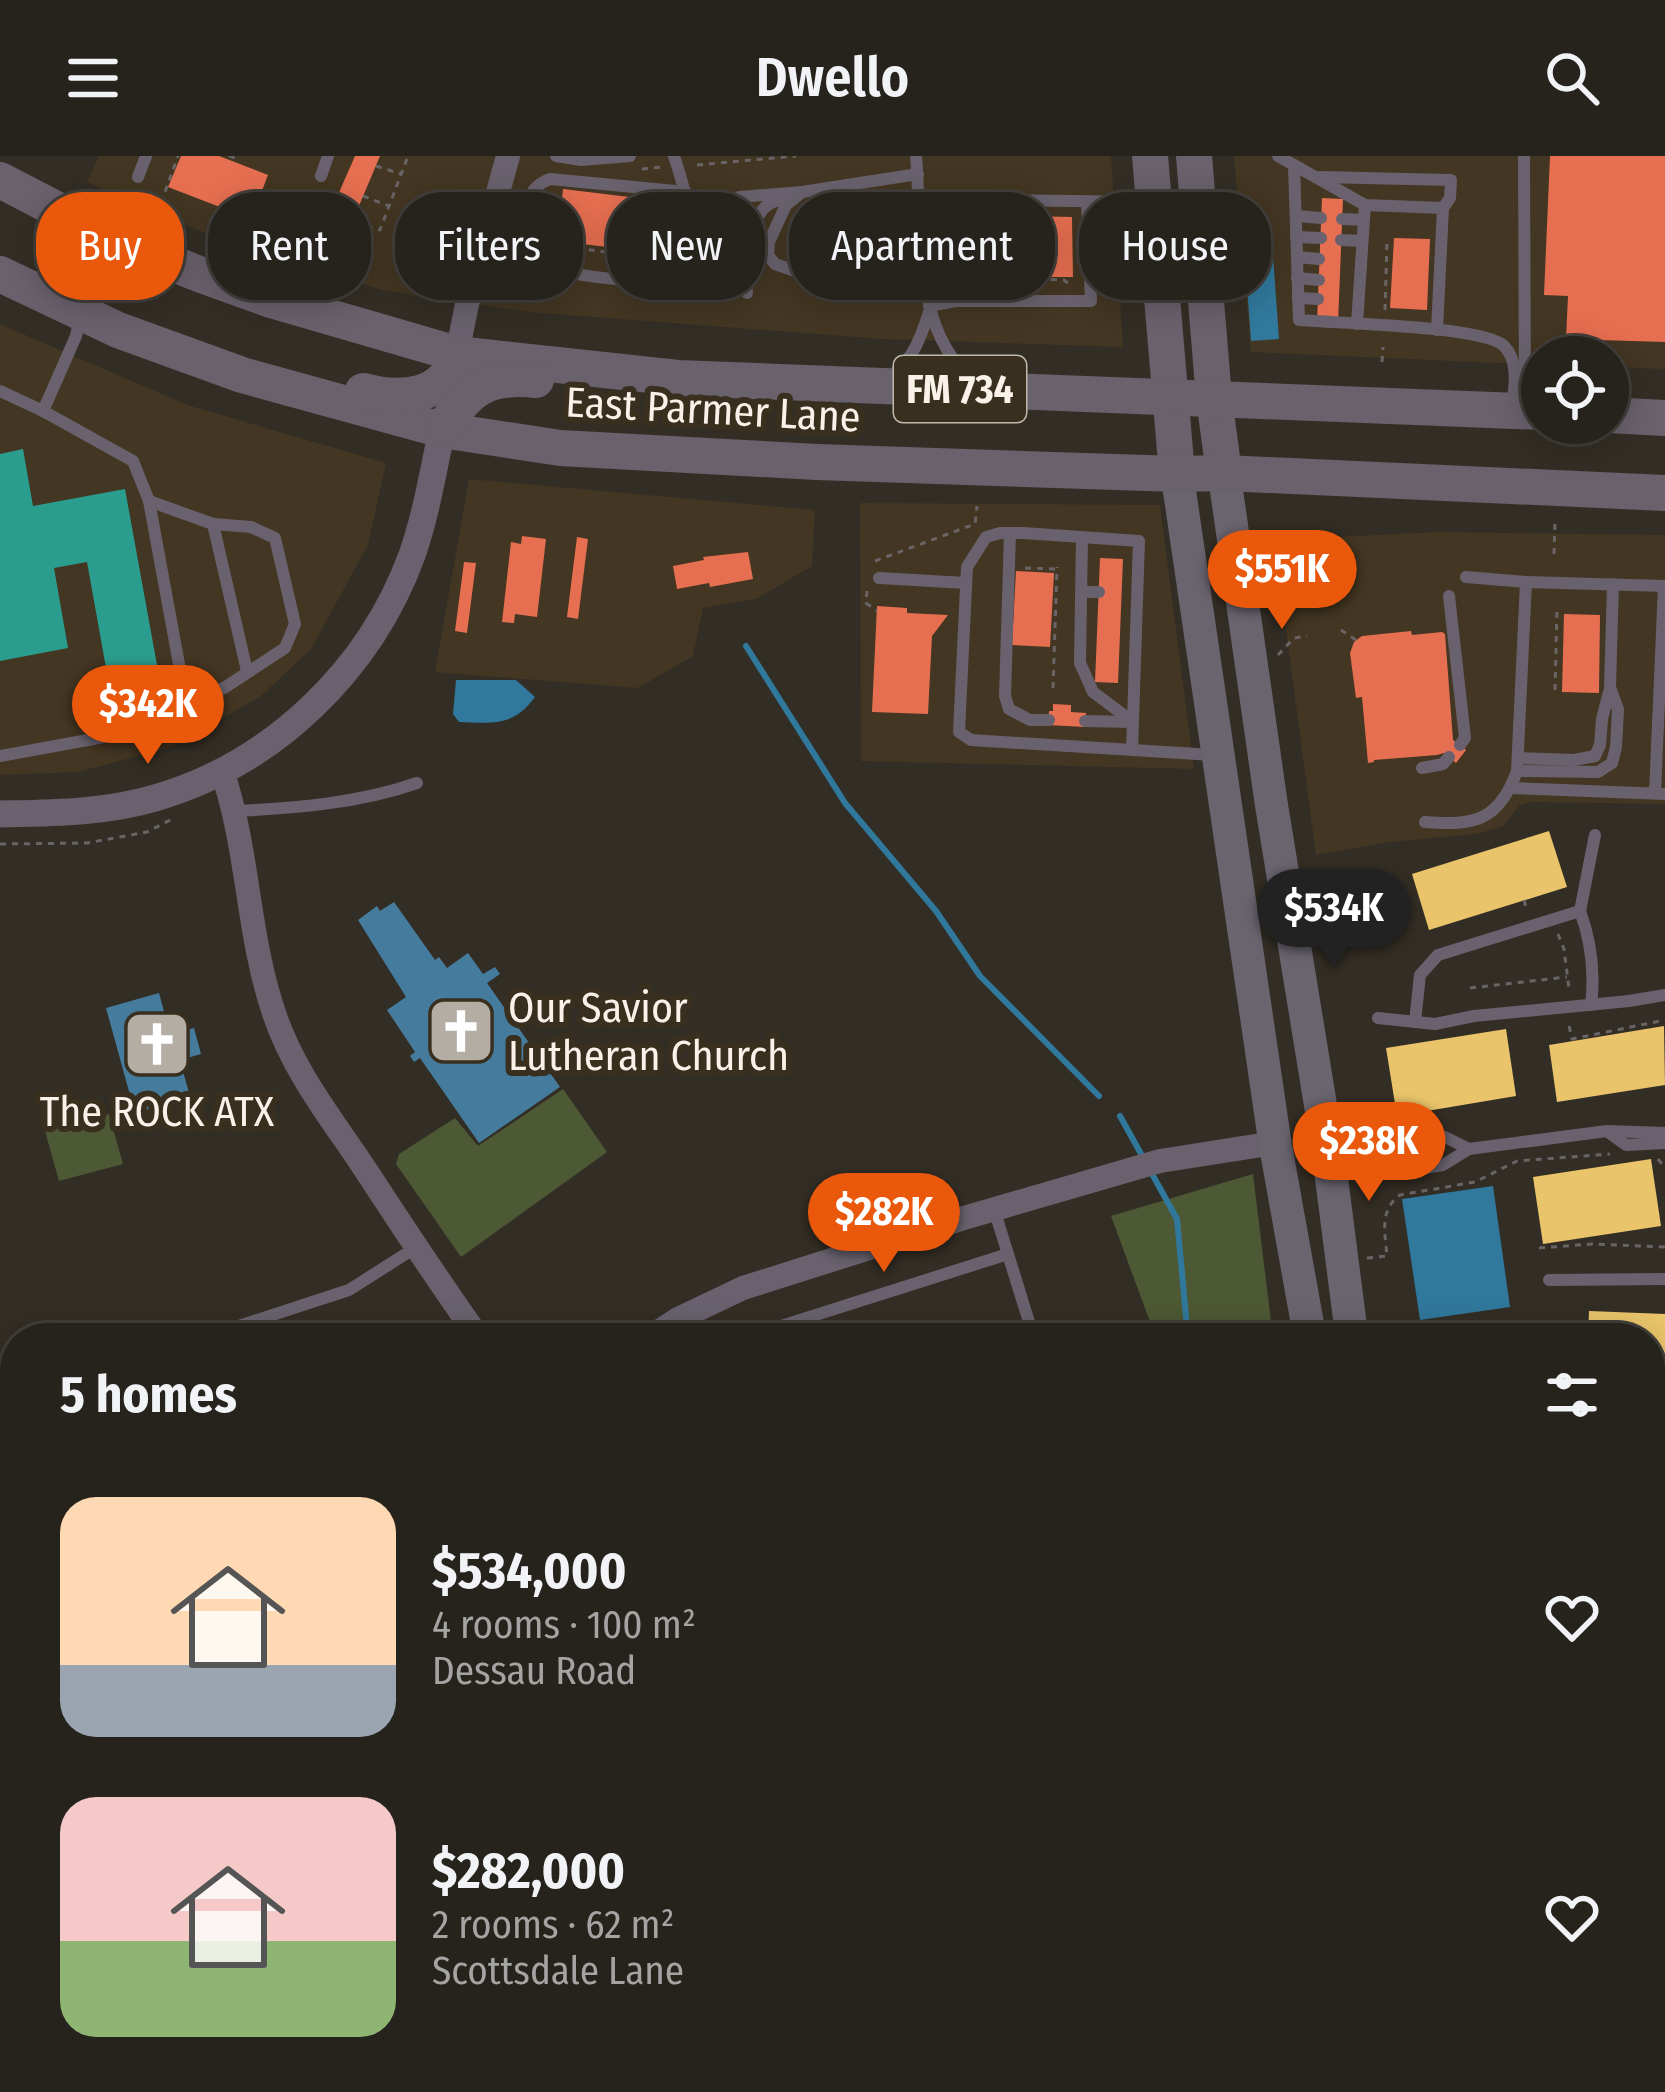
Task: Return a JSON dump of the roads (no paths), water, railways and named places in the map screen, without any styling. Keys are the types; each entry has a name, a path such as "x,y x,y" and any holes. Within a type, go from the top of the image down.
{"main road":[{"path":"1150,156 1153,192"},
{"path":"1194,156 1224,473 1271,802 1338,1152 1353,1262 1352,1323"},
{"name":"East Parmer Lane","path":"0,180 121,243 199,274 457,354 698,379 1521,411"},
{"name":"East Parmer Lane","path":"0,274 118,331 228,370 442,430 560,448 1665,493"},
{"path":"1162,300 1177,474 1259,1038 1259,1145 1306,1323"},
{"path":"228,370 252,362 396,397 416,395 446,379 457,354"},
{"path":"442,430 466,396 496,380 516,378 656,394 674,392 698,379"},
{"path":"1629,416 1665,418"},
{"path":"1259,1038 1280,1071 1291,1122 1303,1137 1338,1152"},
{"path":"1259,1145 1303,1152 1315,1174 1324,1239 1353,1262"}],"street":[{"path":"498,192 508,156"},
{"path":"457,354 470,300"},
{"path":"0,814 84,812 155,798 222,772 308,712 366,646 397,591 424,518 442,430"},
{"path":"222,772 236,811 254,938 283,1039 304,1082 468,1323"},
{"path":"671,1323 743,1288 994,1209 1160,1161 1259,1145"}],"lane":[{"path":"138,177 146,156"},
{"path":"321,176 328,156"},
{"path":"556,156 581,160 630,156"},
{"path":"531,192 550,179 686,192 674,156"},
{"path":"916,156 919,192"},
{"path":"1278,156 1364,212"},
{"path":"1524,156 1525,336"},
{"path":"1294,165 1299,320 1481,335 1502,344 1513,360 1521,397"},
{"path":"816,192 918,174"},
{"path":"1315,176 1450,180 1450,197 1443,208 1437,330"},
{"path":"789,197 762,208 754,223 768,255 775,264 789,269"},
{"path":"956,301 962,282 963,221 970,204 1079,201"},
{"path":"768,255 769,242 789,203"},
{"path":"1342,219 1364,212 1443,208"},
{"path":"1357,324 1360,283 1356,262 1364,212"},
{"path":"1296,216 1321,218"},
{"path":"1296,237 1321,238"},
{"path":"1341,240 1362,241"},
{"path":"1297,257 1319,259"},
{"path":"1297,278 1318,280"},
{"path":"1340,281 1360,283"},
{"path":"1298,298 1318,299"},
{"path":"928,300 959,368 990,390"},
{"path":"929,309 956,301 1091,300"},
{"path":"1339,302 1358,303"},
{"path":"877,386 902,368 919,344 929,309"},
{"path":"43,411 82,313"},
{"path":"0,391 133,461 148,501 186,702"},
{"path":"0,756 153,728 186,702 224,688 285,648 295,624 275,538 251,527 213,524 148,501"},
{"path":"213,524 247,670"},
{"path":"1132,750 1139,541 1010,532 986,537 967,567 959,732 970,740 1132,750 1218,755"},
{"path":"1010,532 1006,696 1009,710 1030,720 1048,720"},
{"path":"1082,537 1080,658 1093,692 1133,722"},
{"path":"1081,570 1100,570"},
{"path":"1123,572 1138,572"},
{"path":"1466,577 1664,586 1660,793 1511,788"},
{"path":"873,581 966,583"},
{"path":"1425,822 1479,820 1511,788 1518,765 1526,583"},
{"path":"1518,765 1598,772 1612,763 1618,709 1610,686 1613,584"},
{"path":"1081,592 1099,592"},
{"path":"1122,594 1137,594"},
{"path":"1449,596 1465,738 1460,745"},
{"path":"1081,612 1098,613"},
{"path":"1120,614 1137,615"},
{"path":"1081,632 1097,633"},
{"path":"1120,635 1136,636"},
{"path":"1080,658 1096,659"},
{"path":"1119,661 1135,662"},
{"path":"1085,721 1133,722"},
{"path":"1422,768 1443,764 1449,757"},
{"path":"236,811 357,798 417,783"},
{"path":"1591,1005 1592,960 1580,911 1595,836"},
{"path":"1415,1022 1420,975 1438,955 1580,911"},
{"path":"1378,1018 1435,1024 1665,995"},
{"path":"1338,1152 1377,1168 1419,1169 1443,1165 1469,1149 1607,1131 1665,1133"},
{"path":"1607,1131 1626,1145 1659,1148"},
{"path":"1338,1152 1371,1139 1445,1136 1469,1149"},
{"path":"994,1209 1029,1323"},
{"path":"248,1323 349,1290 415,1248"},
{"path":"790,1323 1008,1254"},
{"path":"1549,1280 1665,1279"}],"water":[{"path":"1271,242 1279,339 1251,341 1248,300 1271,300"},
{"path":"456,680 516,680 535,697 510,718 459,722 453,714"},
{"path":"1493,1186 1510,1307 1420,1320 1402,1199"}],"waterway":[{"path":"746,646 845,803 936,911 980,976 1099,1096"},
{"path":"1120,1116 1145,1161"},
{"path":"1151,1172 1177,1219 1187,1323"}],"place":[{"name":"Our Savior Lutheran Church","path":"461,1031"},
{"name":"The ROCK ATX","path":"157,1044"}]}
